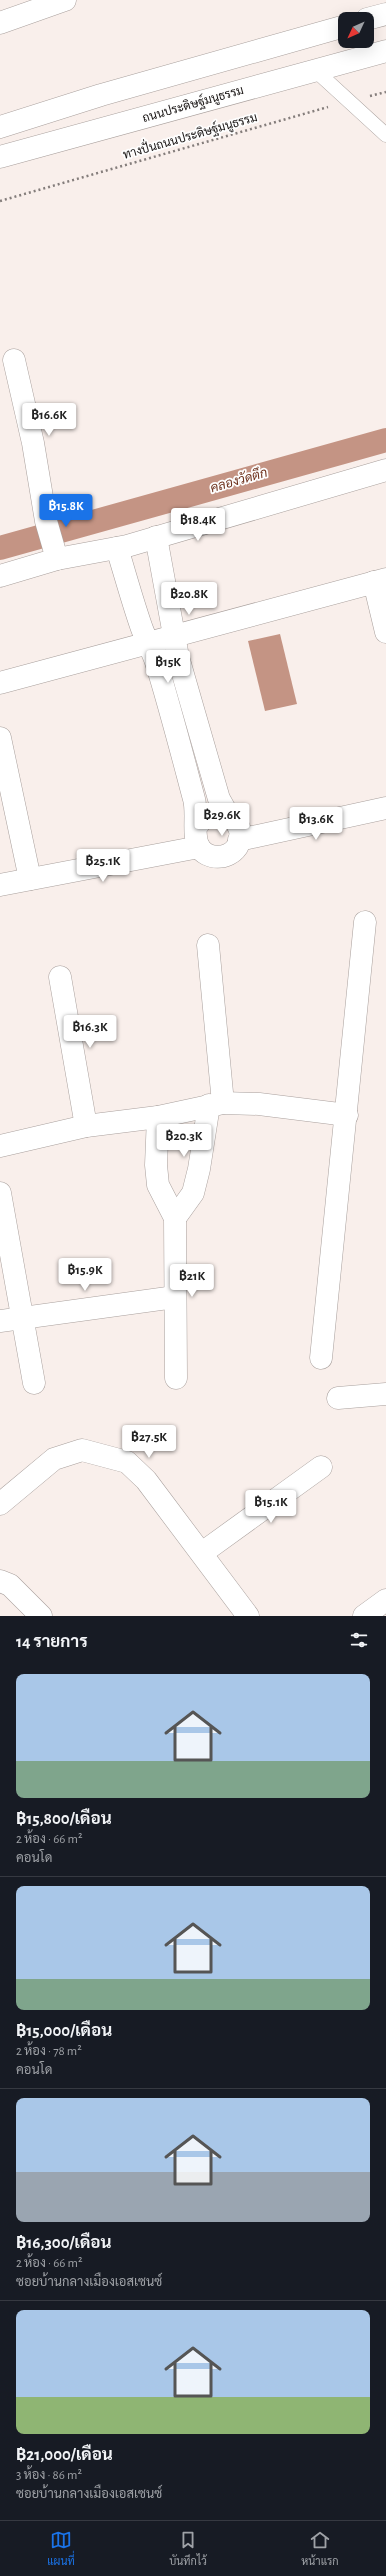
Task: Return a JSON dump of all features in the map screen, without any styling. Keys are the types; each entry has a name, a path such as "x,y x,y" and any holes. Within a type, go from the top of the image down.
{"main road":[{"path":"0,23 65,0"},
{"path":"374,17 386,14"},
{"path":"0,127 100,95 338,28"},
{"name":"ถนนประดิษฐ์มนูธรรม","path":"0,157 386,51"},
{"path":"14,360 33,443 46,521 55,551"},
{"path":"0,576 55,551 117,548 386,470"},
{"path":"117,548 141,627 156,661 196,804 196,840 199,847 210,856 225,856 236,847 239,840 238,826 228,815 217,792 178,657 156,537"},
{"path":"0,684 380,581 386,632"},
{"path":"0,738 30,879"},
{"path":"239,840 386,808"},
{"path":"197,826 207,815 221,813 228,815"},
{"path":"0,885 199,847"},
{"path":"321,1358 366,922"},
{"path":"175,1218 193,1193 216,1104 208,945"},
{"path":"60,977 86,1126"},
{"path":"0,1146 86,1126 158,1117 216,1104 259,1104 346,1115"},
{"path":"158,1117 156,1165 158,1185 175,1218 176,1378"},
{"path":"0,1193 34,1383"},
{"path":"0,1321 175,1297"},
{"path":"338,1398 386,1394"},
{"path":"0,1504 54,1459 82,1450 127,1462 146,1480 248,1616"},
{"path":"202,1553 321,1467"},
{"path":"0,1581 10,1585 41,1616"},
{"path":"364,1616 386,1600"}],"lane":[{"path":"315,70 386,135"}],"path":[{"name":"ทางปั่นถนนประดิษฐ์มนูธรรม","path":"0,201 386,92"}],"shaded area":[{"path":"280,634 297,704 265,711 248,641"}],"waterway":[{"name":"คลองวัดตึก","path":"0,548 386,440"}]}
